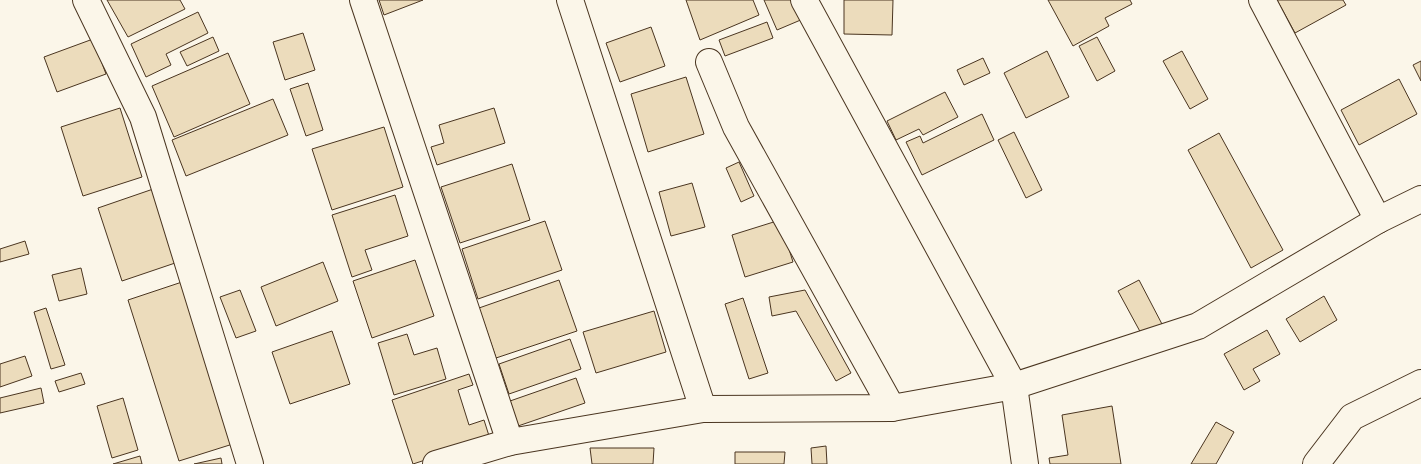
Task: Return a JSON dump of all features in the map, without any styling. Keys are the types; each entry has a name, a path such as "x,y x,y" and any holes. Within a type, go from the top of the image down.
{"street":[{"path":"86,0 143,117 250,464"},
{"path":"363,0 510,442"},
{"path":"570,0 702,409"},
{"path":"804,0 1014,386 1025,464"},
{"path":"1262,0 1378,220"},
{"path":"710,62 736,128 892,408"},
{"path":"451,462 510,442 702,409 892,408 1014,386 1198,326 1378,220 1421,199"},
{"path":"1319,463 1352,417 1421,383"}],"building":[{"path":"107,0 180,0 185,9 128,37"},
{"path":"379,0 423,0 384,15"},
{"path":"686,0 753,0 759,15 700,40"},
{"path":"764,0 795,0 803,19 777,30"},
{"path":"844,0 893,0 892,35 844,34"},
{"path":"1048,0 1130,0 1132,4 1105,18 1109,26 1073,46"},
{"path":"1277,0 1343,0 1346,5 1295,33"},
{"path":"198,12 208,33 166,54 171,65 146,77 131,44"},
{"path":"767,22 773,38 725,56 719,40"},
{"path":"651,27 665,66 620,82 606,43"},
{"path":"303,33 315,70 285,80 273,42"},
{"path":"213,37 219,51 187,66 180,52"},
{"path":"1097,37 1115,71 1097,81 1079,46"},
{"path":"93,39 106,74 57,92 44,57"},
{"path":"1047,51 1069,97 1026,118 1004,73"},
{"path":"1182,51 1208,99 1190,109 1163,61"},
{"path":"228,53 250,104 174,137 152,86"},
{"path":"983,58 990,73 964,85 957,70"},
{"path":"1421,61 1421,81 1413,65"},
{"path":"686,77 704,134 648,152 631,94"},
{"path":"1399,79 1417,114 1359,145 1341,110"},
{"path":"308,83 323,130 306,136 290,89"},
{"path":"945,92 958,117 923,135 919,129 896,140 887,121"},
{"path":"273,99 288,135 186,176 172,140"},
{"path":"120,108 142,177 83,196 61,127"},
{"path":"494,108 505,143 437,165 431,147 444,143 439,125"},
{"path":"982,114 994,140 922,175 906,142 920,136 923,143"},
{"path":"384,127 403,187 332,210 312,149"},
{"path":"1014,132 1042,190 1026,198 998,140"},
{"path":"1219,133 1283,250 1251,268 1188,150"},
{"path":"739,162 754,196 741,202 726,168"},
{"path":"512,164 530,220 460,243 441,187"},
{"path":"692,183 705,227 671,236 659,192"},
{"path":"159,187 184,260 122,281 98,208"},
{"path":"395,195 408,236 365,250 372,270 352,277 332,215"},
{"path":"780,220 793,262 745,277 732,235"},
{"path":"545,221 562,270 478,299 462,249"},
{"path":"25,241 29,254 0,262 0,249"},
{"path":"415,260 434,316 372,338 353,281"},
{"path":"323,262 338,301 276,326 261,287"},
{"path":"81,268 87,294 59,301 52,275"},
{"path":"559,280 577,331 496,358 479,308"},
{"path":"1139,280 1163,326 1143,337 1118,291"},
{"path":"185,281 236,443 179,461 128,300"},
{"path":"240,290 256,331 236,338 220,297"},
{"path":"805,290 851,373 836,381 796,311 772,316 769,297"},
{"path":"1324,296 1337,320 1300,342 1286,319"},
{"path":"743,298 768,373 749,379 725,304"},
{"path":"46,308 65,365 51,369 34,312"},
{"path":"654,311 666,352 596,373 583,332"},
{"path":"1267,330 1280,354 1253,369 1260,381 1244,390 1224,354"},
{"path":"332,331 350,384 290,404 272,352"},
{"path":"407,334 414,355 437,348 446,379 394,395 378,343"},
{"path":"570,339 581,369 509,394 499,364"},
{"path":"25,356 32,376 0,387 0,364"},
{"path":"81,373 85,384 59,392 55,381"},
{"path":"469,374 473,385 458,390 469,425 484,420 490,439 413,464 392,400"},
{"path":"576,378 585,403 518,426 510,401"},
{"path":"41,388 44,403 0,413 0,398"},
{"path":"123,398 138,450 112,458 97,406"},
{"path":"1112,406 1121,464 1050,464 1049,458 1068,455 1062,415"},
{"path":"1216,422 1234,432 1216,464 1191,464"},
{"path":"826,446 827,464 812,464 811,448"},
{"path":"590,448 654,448 653,464 592,464"},
{"path":"735,452 785,452 784,464 735,464"},
{"path":"140,456 142,464 113,464"},
{"path":"221,458 222,464 194,464"}]}
